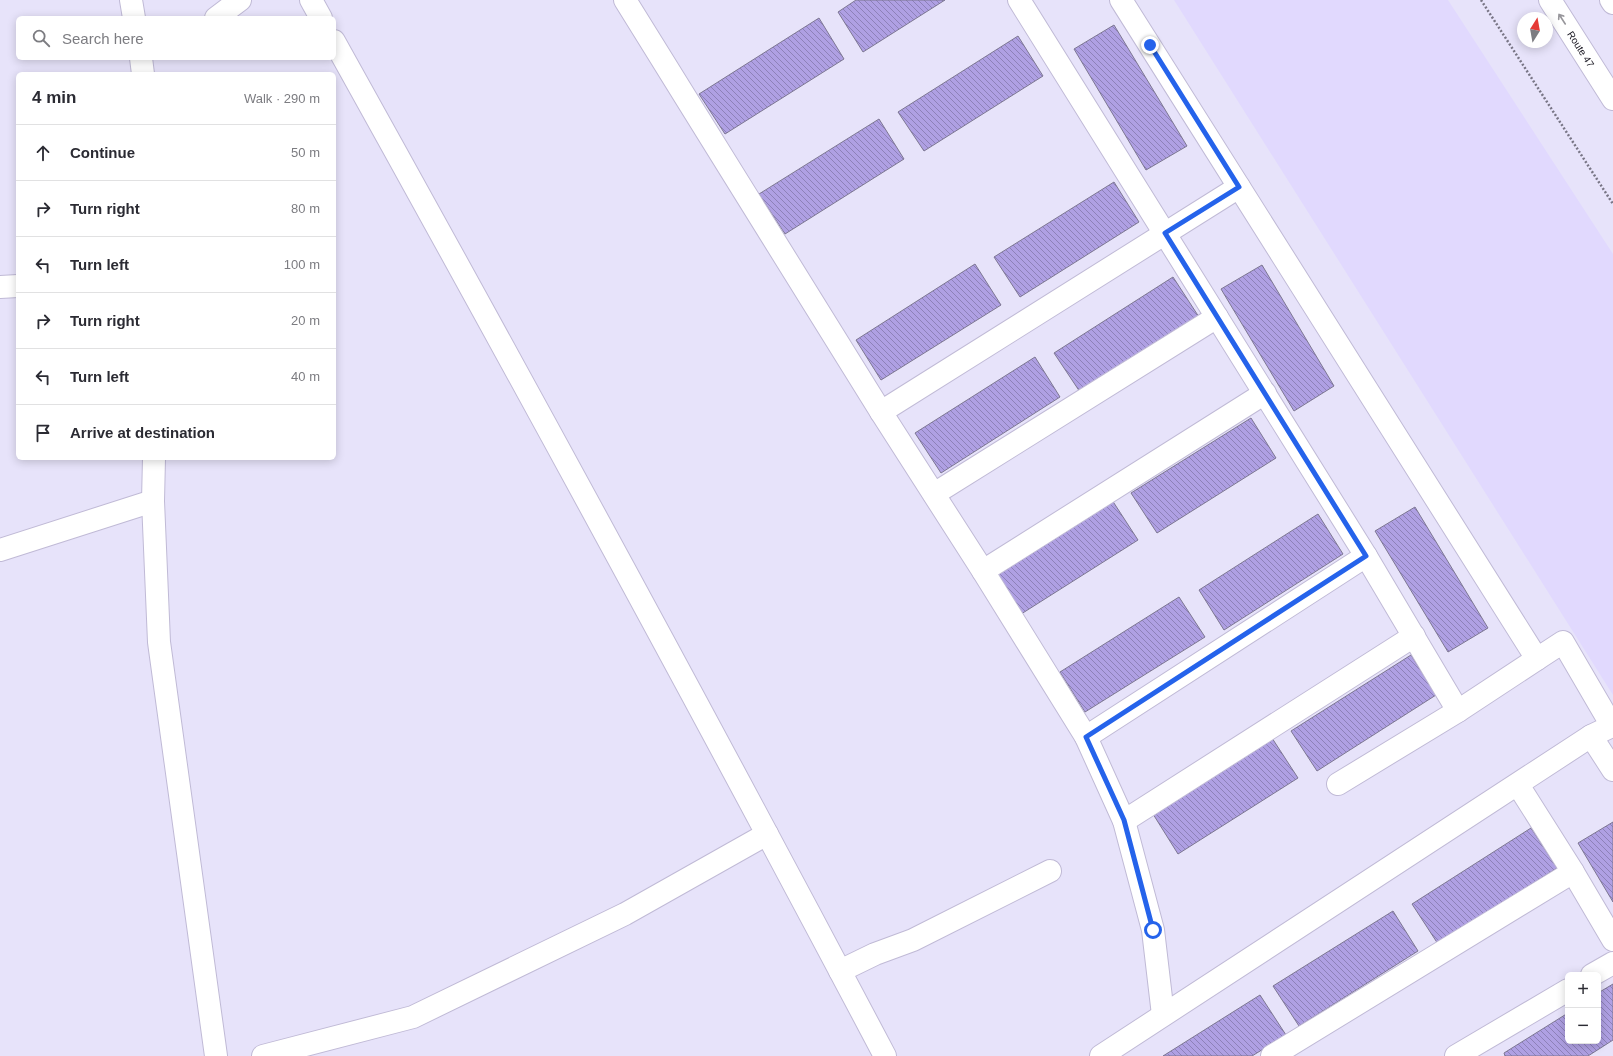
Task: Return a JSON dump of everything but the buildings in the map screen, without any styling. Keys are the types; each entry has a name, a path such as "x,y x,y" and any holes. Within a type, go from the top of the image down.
{"street":[{"path":"131,0 134,16"},
{"path":"219,16 240,0"},
{"path":"311,0 320,16"},
{"path":"625,0 881,412 983,571 1086,737 1124,820 1153,930 1163,1015"},
{"path":"1019,0 1366,556 1458,711"},
{"path":"1121,0 1537,659"},
{"name":"Route 47","path":"1550,0 1613,99"},
{"path":"336,45 520,375 885,1056"},
{"path":"881,412 1239,187"},
{"path":"0,287 16,286"},
{"path":"934,494 1217,317"},
{"path":"983,571 1265,393"},
{"path":"154,460 159,642 216,1056"},
{"path":"0,550 154,501"},
{"path":"1086,737 1366,556"},
{"path":"1124,820 1414,636"},
{"path":"1102,1056 1591,736 1612,726 1563,642 1458,711 1338,784"},
{"path":"1591,736 1613,770"},
{"path":"1518,785 1613,940"},
{"path":"263,1056 413,1017 625,914 767,834"},
{"path":"840,972 875,954 913,940 1050,871"},
{"path":"1272,1056 1572,872"},
{"path":"1597,972 1613,963"},
{"path":"1456,1056 1565,992"}],"path":[{"path":"1481,0 1613,204"}],"shaded area":[{"path":"1174,0 1448,0 1613,254 1613,695"}],"route":[{"path":"1150,45 1239,187 1165,233 1366,556 1086,737 1124,820 1153,930"}]}
